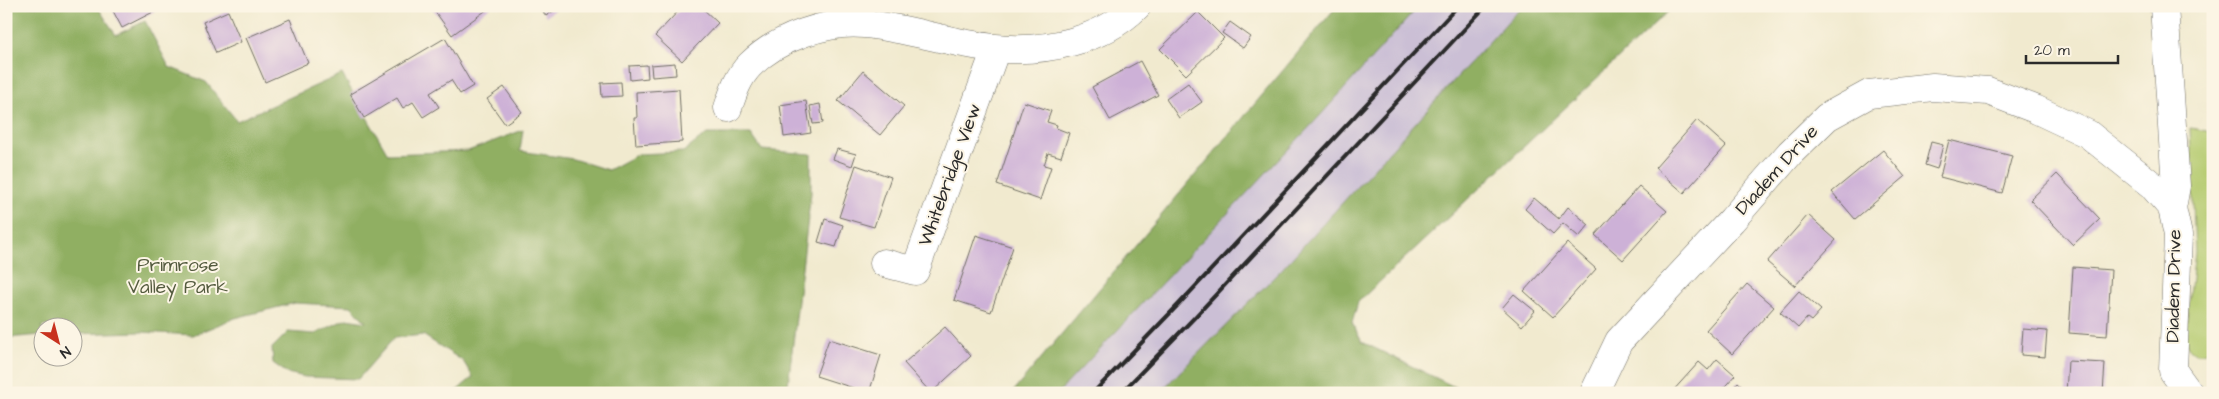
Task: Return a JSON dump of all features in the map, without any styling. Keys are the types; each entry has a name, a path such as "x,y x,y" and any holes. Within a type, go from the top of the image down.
{"street":[{"path":"728,108 735,86 750,65 779,43 818,27 864,23 996,49 1062,45 1087,38 1111,26 1137,6"},
{"path":"2164,6 2176,186 2172,208"},
{"name":"Whitebridge View","path":"884,263 915,271 996,49"},
{"name":"Diadem Drive","path":"1594,393 1620,341 1732,220 1790,153 1826,117 1869,94 1933,87 1988,91 2035,109 2088,134 2152,186 2172,208 2178,235 2172,372 2189,393"}],"shaded area":[{"path":"1419,6 1522,6 1282,269 1159,393 1058,393 1317,119"}],"green space":[{"name":"Primrose Valley Park","path":"6,6 97,6 116,35 145,21 169,67 206,82 237,121 342,74 388,154 468,151 523,130 520,151 573,159 608,170 638,154 683,152 707,134 751,134 762,150 811,154 811,193 787,393 454,393 473,377 463,361 423,335 394,338 358,379 305,377 287,373 273,363 272,348 288,332 315,334 346,319 366,322 351,306 295,303 235,318 193,335 141,332 82,334 82,316 32,316 32,336 6,338"},
{"path":"1337,6 1419,6 1317,119 1058,393 1012,393"},
{"path":"1522,6 1674,6 1358,302 1352,323 1362,342 1467,393 1159,393 1282,269"},
{"path":"2190,128 2213,132 2213,345 2207,352 2202,353 2191,350 2185,338 2195,252"}],"building":[{"path":"118,6 157,6 159,9 122,28 112,9"},
{"path":"431,6 492,6 452,35"},
{"path":"539,6 557,6 558,8 546,16"},
{"path":"683,6 700,6 718,23 682,61 655,36"},
{"path":"228,11 241,42 216,53 203,22"},
{"path":"1198,12 1224,38 1186,75 1160,49"},
{"path":"290,19 308,63 265,82 246,38"},
{"path":"1230,22 1251,37 1243,48 1222,33"},
{"path":"445,38 473,86 460,94 451,80 430,93 439,107 423,117 413,102 403,108 397,98 364,118 350,94"},
{"path":"1140,61 1158,95 1110,120 1092,87"},
{"path":"675,63 676,75 652,77 651,65"},
{"path":"647,65 648,78 630,80 629,66"},
{"path":"863,71 904,106 880,135 838,101"},
{"path":"621,82 622,96 602,97 601,83"},
{"path":"1188,83 1202,102 1179,118 1166,99"},
{"path":"504,87 522,112 505,124 487,99"},
{"path":"679,89 682,142 636,145 634,118 637,118 636,92"},
{"path":"806,101 811,133 784,137 780,105"},
{"path":"1024,102 1051,111 1047,122 1057,125 1056,128 1069,133 1061,157 1048,153 1044,165 1051,167 1040,200 997,185"},
{"path":"820,104 823,123 813,124 810,106"},
{"path":"1697,120 1726,146 1684,193 1655,168"},
{"path":"1949,140 2012,156 2002,193 1940,177"},
{"path":"1931,142 1943,145 1937,169 1925,165"},
{"path":"837,149 856,154 852,166 833,159"},
{"path":"1883,150 1905,177 1855,219 1832,192"},
{"path":"856,165 891,177 874,227 839,217"},
{"path":"2057,174 2100,219 2073,245 2030,200"},
{"path":"1639,186 1667,211 1623,260 1595,235"},
{"path":"1534,198 1559,219 1568,207 1589,225 1579,237 1563,223 1553,234 1525,209"},
{"path":"1808,215 1836,240 1795,286 1767,262"},
{"path":"825,219 843,225 836,247 818,242"},
{"path":"976,235 1013,247 991,312 954,300"},
{"path":"1567,243 1596,269 1553,317 1524,291"},
{"path":"2073,267 2111,270 2107,336 2069,333"},
{"path":"1747,284 1774,307 1732,354 1706,330"},
{"path":"1799,291 1821,310 1811,321 1807,318 1798,328 1780,312"},
{"path":"1514,294 1535,311 1522,326 1502,308"},
{"path":"945,327 971,356 931,393 904,363"},
{"path":"2023,329 2047,331 2045,357 2021,355"},
{"path":"829,339 881,355 869,393 816,376"},
{"path":"1717,359 1735,375 1719,393 1671,393 1699,362 1708,370"},
{"path":"2068,361 2105,363 2103,393 2066,393"},
{"path":"1738,382 1750,393 1733,393 1731,391"}],"railway":[{"path":"1093,393 1458,6"},
{"path":"1121,393 1194,318 1486,6"}]}
